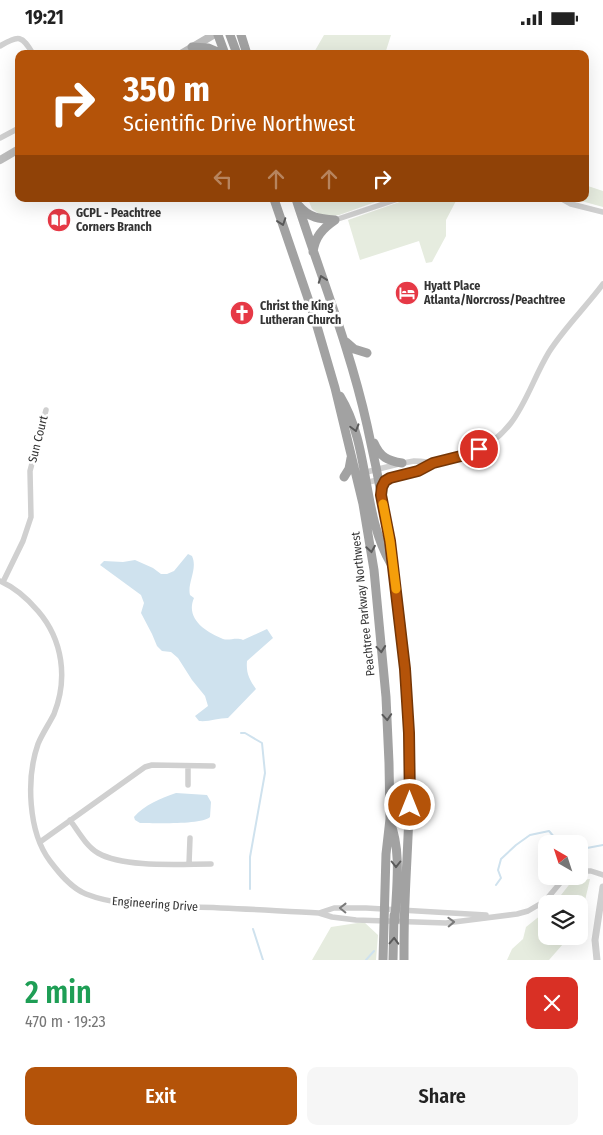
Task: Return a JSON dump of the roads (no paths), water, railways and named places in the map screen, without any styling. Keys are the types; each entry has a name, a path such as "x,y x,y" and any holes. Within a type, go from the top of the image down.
{"highway":[{"path":"218,35 222,50"},
{"path":"230,35 236,50"},
{"path":"241,35 246,50"},
{"path":"192,47 213,50"},
{"name":"Peachtree Parkway Northwest","path":"275,202 314,316 352,455 362,478 378,602 388,731 390,819 383,960"},
{"path":"296,202 344,338 374,445 380,455 386,459 402,463"},
{"path":"297,202 310,216 317,219 335,220"},
{"path":"313,252 315,241 320,232 335,220"},
{"path":"344,338 346,343 354,349 367,353 358,362 355,375"},
{"path":"335,388 352,418 362,478 376,529 392,567"},
{"path":"368,426 390,541 392,567 402,628 409,733 410,823 395,921 393,960"},
{"path":"344,477 352,455"},
{"path":"381,495 383,483 390,478"},
{"path":"390,819 395,834 398,911 405,922 404,960"}],"main road":[{"path":"187,50 213,35"},
{"path":"0,160 15,151"}],"street":[{"path":"0,45 17,35 24,39 31,50"},
{"path":"0,139 15,130"},
{"path":"335,220 389,202"},
{"path":"568,202 603,212"},
{"path":"362,478 378,480 390,478 418,471 433,463 474,452 508,427 523,406 550,351 570,323 593,299 603,283"},
{"name":"Sun Court","path":"1,582 23,541 31,517 30,471 46,410"},
{"path":"362,478 376,470 402,463 423,461 433,463"},
{"name":"Engineering Drive","path":"1,582 13,587 24,596 44,618 53,631 61,659 62,679 56,706 38,746 33,771 32,818 46,856 71,885 84,893 107,901 137,905 319,913 332,917 405,922 457,922 517,914 536,907 545,901 558,885"},
{"path":"40,842 146,767 152,765 213,766"},
{"path":"188,766 188,785"},
{"path":"70,820 83,839 97,853 118,860 146,863 210,864"},
{"path":"190,838 190,864"},
{"path":"588,871 603,875"},
{"path":"597,960 595,940 603,887"},
{"name":"Engineering Drive","path":"319,913 334,908 496,916"}],"water":[{"path":"188,554 192,556 194,561 189,590 190,595 194,598 192,612 199,624 210,633 225,639 243,640 267,629 273,638 247,661 248,676 256,689 228,718 199,721 195,716 208,706 205,696 178,658 171,652 162,651 157,646 141,613 144,603 141,595 100,565 104,561 123,562 135,560 161,574 167,574 174,571"},
{"path":"176,793 207,795 211,802 210,817 205,820 177,823 140,823 135,820 134,817 148,805"}],"waterway":[{"path":"241,733 245,733 262,743 265,773 250,857 250,889"},
{"path":"496,885 501,878 498,870 501,859 516,845 530,835 549,831 552,835"},
{"path":"588,848 603,845"},
{"path":"253,929 263,960"},
{"path":"366,960 374,951"}],"place":[{"name":"GCPL - Peachtree Corners Branch","path":"59,220"},
{"name":"Hyatt Place Atlanta/Norcross/Peachtree","path":"407,293"},
{"name":"Christ the King Lutheran Church","path":"242,313"}]}
